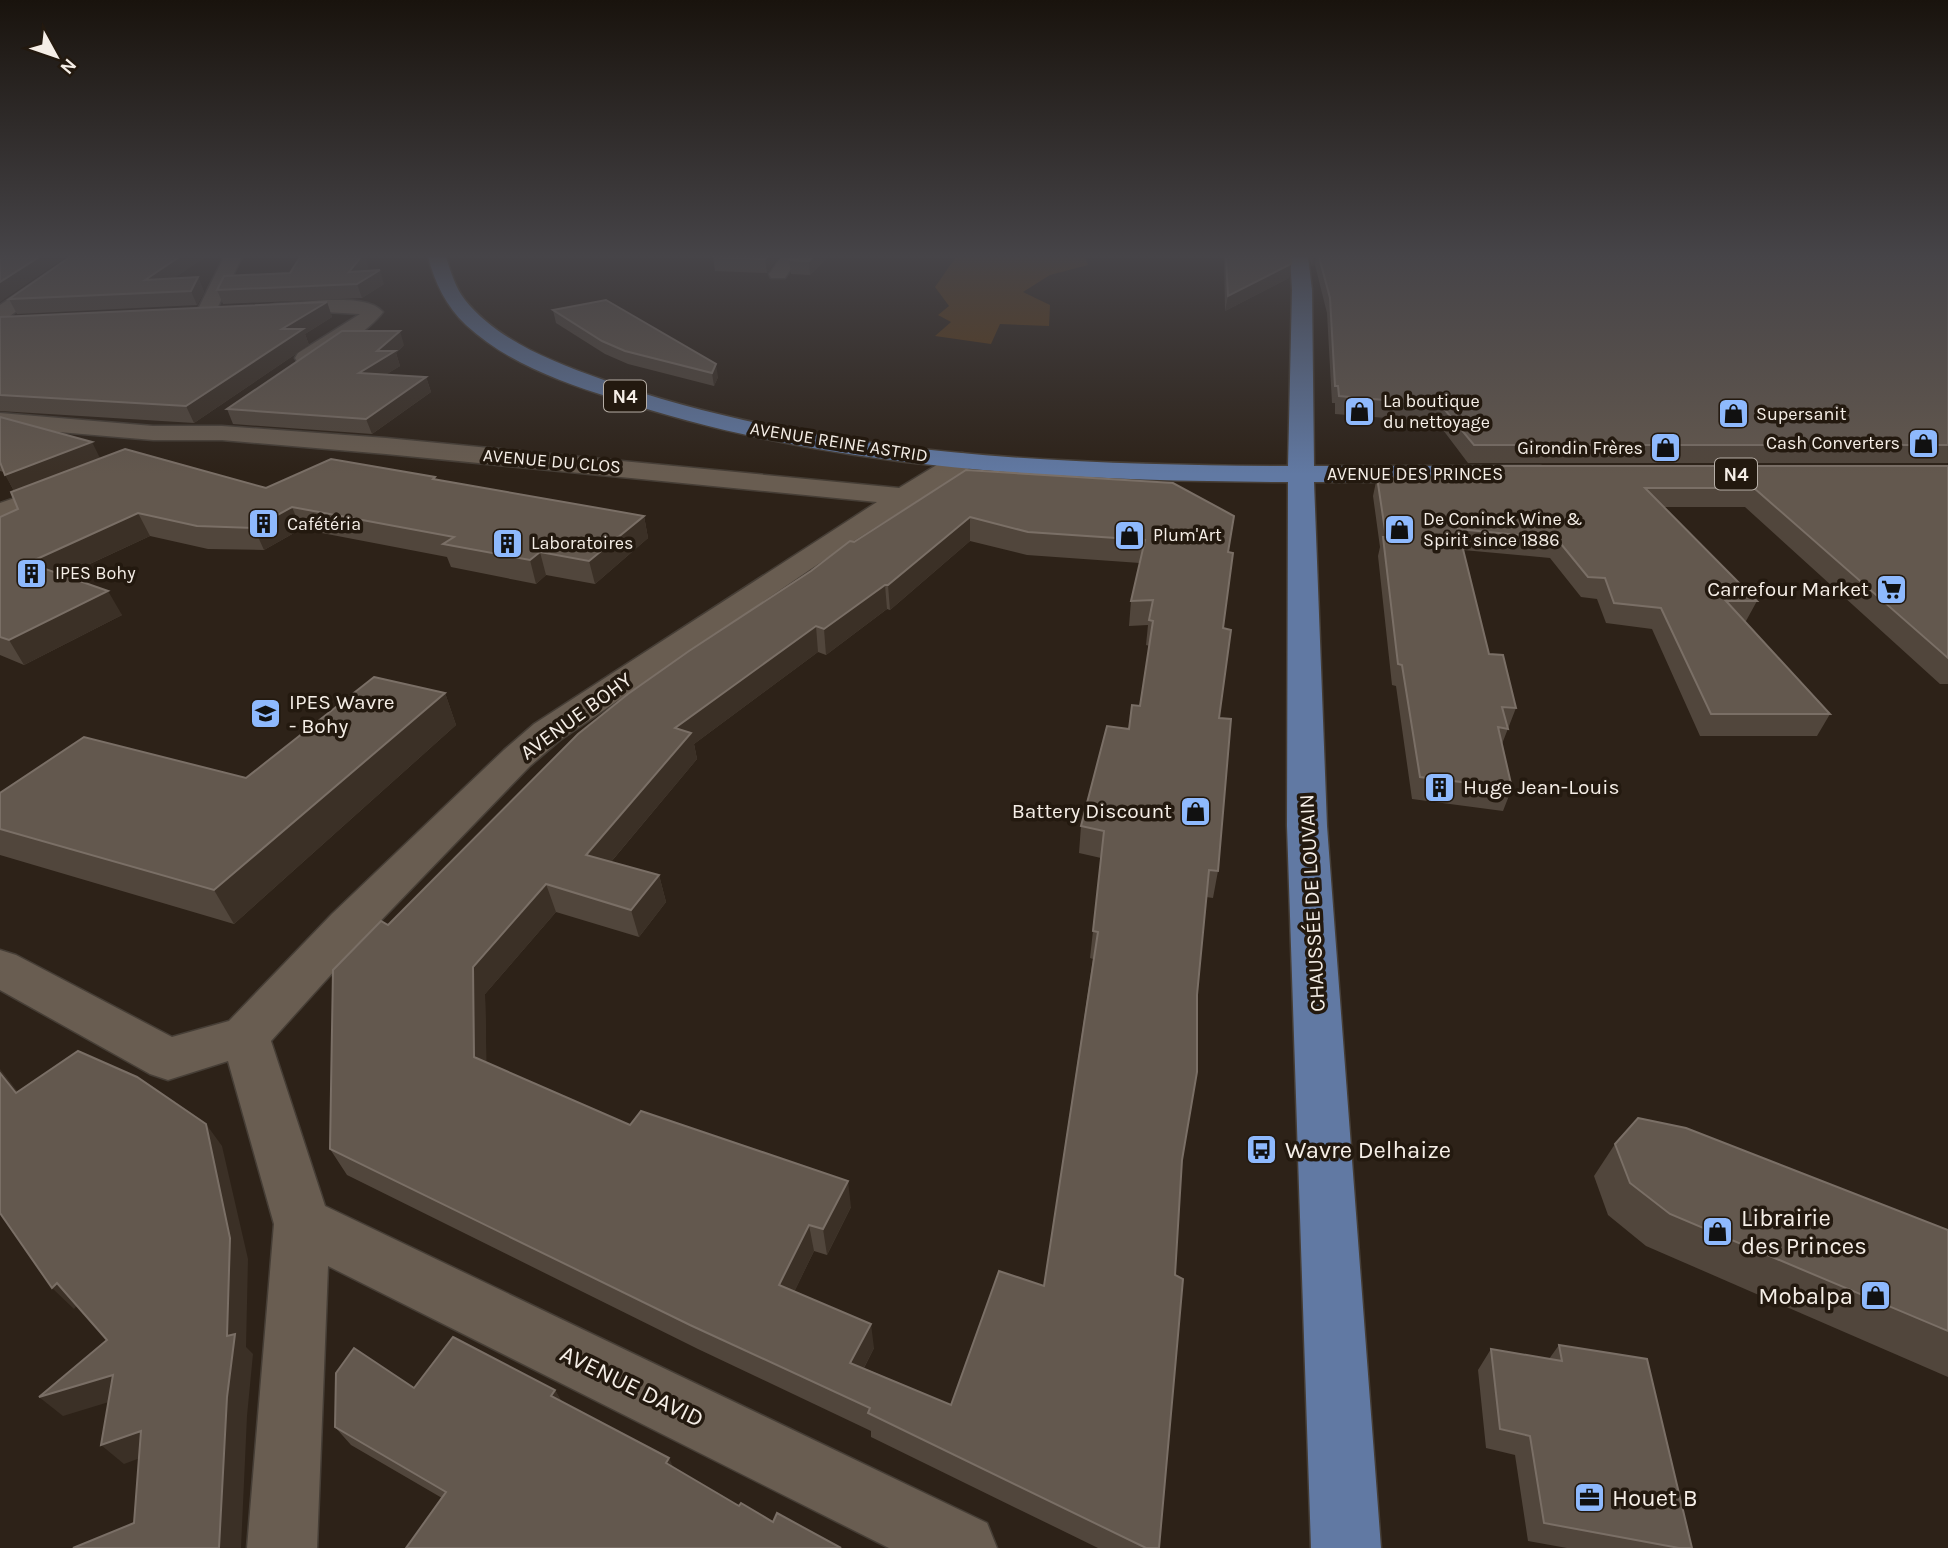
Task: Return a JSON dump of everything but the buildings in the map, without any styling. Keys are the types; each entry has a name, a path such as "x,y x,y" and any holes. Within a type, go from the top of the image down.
{"main road":[{"name":"AVENUE REINE ASTRID","path":"485,329 538,363 626,397 725,423 864,450 1086,471 1303,475"},
{"name":"CHAUSSÉE DE LOUVAIN","path":"1303,329 1307,826 1346,1548"},
{"name":"AVENUE DES PRINCES","path":"1303,475 1560,474"}],"street":[{"path":"290,370 352,329"},
{"path":"147,456 198,434 233,411"},
{"name":"AVENUE DU CLOS","path":"0,420 198,434 236,434 590,464 904,496"},
{"name":"AVENUE BOHY","path":"245,1036 348,926 517,758 547,732 904,496 962,461"},
{"path":"0,513 86,480"},
{"path":"0,968 168,1059 245,1036 302,1224 282,1548"},
{"name":"AVENUE DAVID","path":"302,1224 962,1548"}],"shaded area":[{"path":"943,329 998,329 991,344 935,336"}],"place":[{"name":"La boutique du nettoyage","path":"1360,411"},
{"name":"Supersanit","path":"1733,414"},
{"name":"Cash Converters","path":"1923,443"},
{"name":"Girondin Frères","path":"1666,448"},
{"name":"Cafétéria","path":"264,524"},
{"name":"De Coninck Wine & Spirit since 1886","path":"1400,529"},
{"name":"Plum'Art","path":"1130,535"},
{"name":"Laboratoires","path":"508,543"},
{"name":"IPES Bohy","path":"32,573"},
{"name":"Carrefour Market","path":"1892,589"},
{"name":"IPES Wavre - Bohy","path":"266,714"},
{"name":"Huge Jean-Louis","path":"1440,787"},
{"name":"Battery Discount","path":"1195,811"},
{"name":"Wavre Delhaize","path":"1262,1150"},
{"name":"Librairie des Princes","path":"1718,1232"},
{"name":"Mobalpa","path":"1876,1296"},
{"name":"Houet B","path":"1589,1498"}]}
